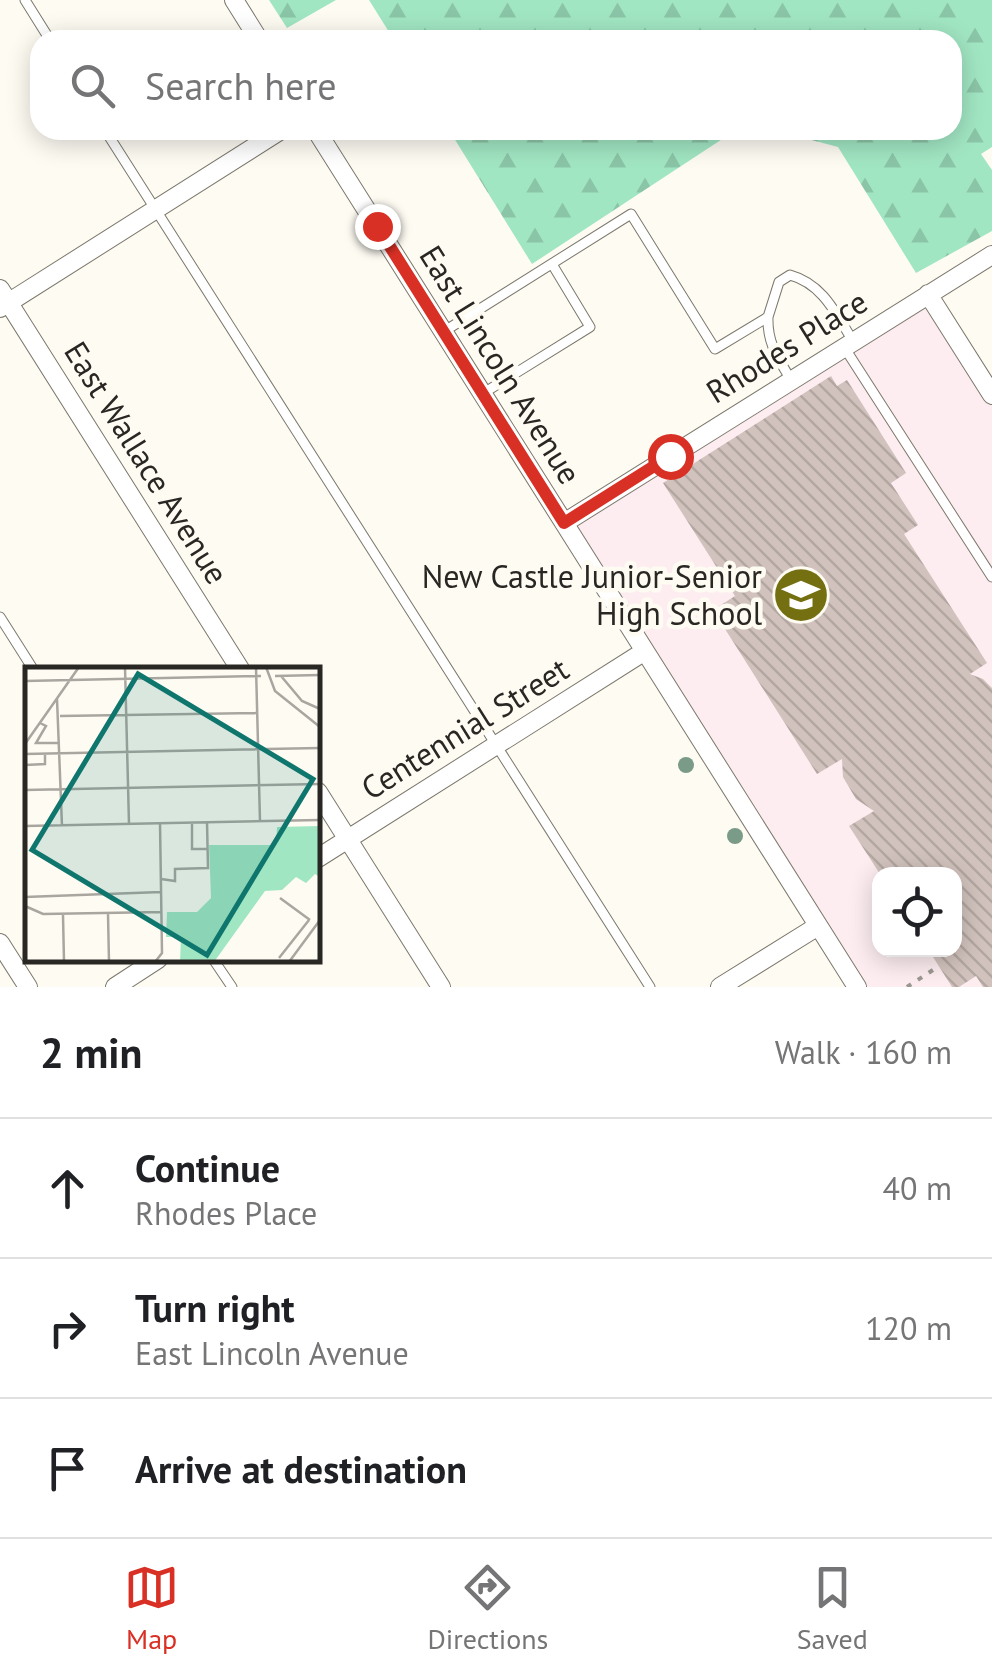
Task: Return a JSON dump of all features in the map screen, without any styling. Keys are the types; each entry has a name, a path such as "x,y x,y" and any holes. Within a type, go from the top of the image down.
{"street":[{"path":"234,0 254,30"},
{"path":"3,300 266,140"},
{"name":"East Lincoln Avenue","path":"322,140 857,987"},
{"name":"Rhodes Place","path":"564,523 992,255"},
{"path":"928,294 992,395"},
{"name":"East Wallace Avenue","path":"3,300 238,667"},
{"name":"Centennial Street","path":"320,857 645,651"},
{"path":"320,795 441,987"},
{"path":"720,987 818,926"},
{"path":"0,943 28,987"},
{"path":"115,987 155,962"}],"lane":[{"path":"25,0 44,30"},
{"path":"111,140 650,987"},
{"path":"444,332 631,214 715,350 768,316"},
{"path":"482,394 590,326 552,264"},
{"path":"791,380 772,348 768,332 768,316 779,282 790,275 824,295 873,390 992,577"},
{"path":"0,617 31,667"},
{"path":"214,962 232,987"}],"path":[{"path":"907,987 939,966"}],"shaded area":[{"name":"New Castle Junior-Senior High School","path":"928,294 992,396 992,987 857,987 564,523"}],"green space":[{"path":"269,0 336,0 287,28"},
{"path":"369,0 992,0 992,147 981,154 992,170 992,231 916,273 838,147 812,140 962,140 962,30 388,30"},
{"path":"455,140 721,140 532,264"}],"building":[{"path":"831,376 837,386 847,380 906,473 891,483 918,525 904,534 987,663 970,674 992,688 992,987 983,987 976,976 952,987 933,957 962,957 962,867 875,867 849,826 874,811 856,799 843,777 842,759 817,774 713,610 735,596 663,483"}],"place":[{"name":"New Castle Junior-Senior High School","path":"801,595"}],"route":[{"path":"377,226 564,523 670,456"}]}
